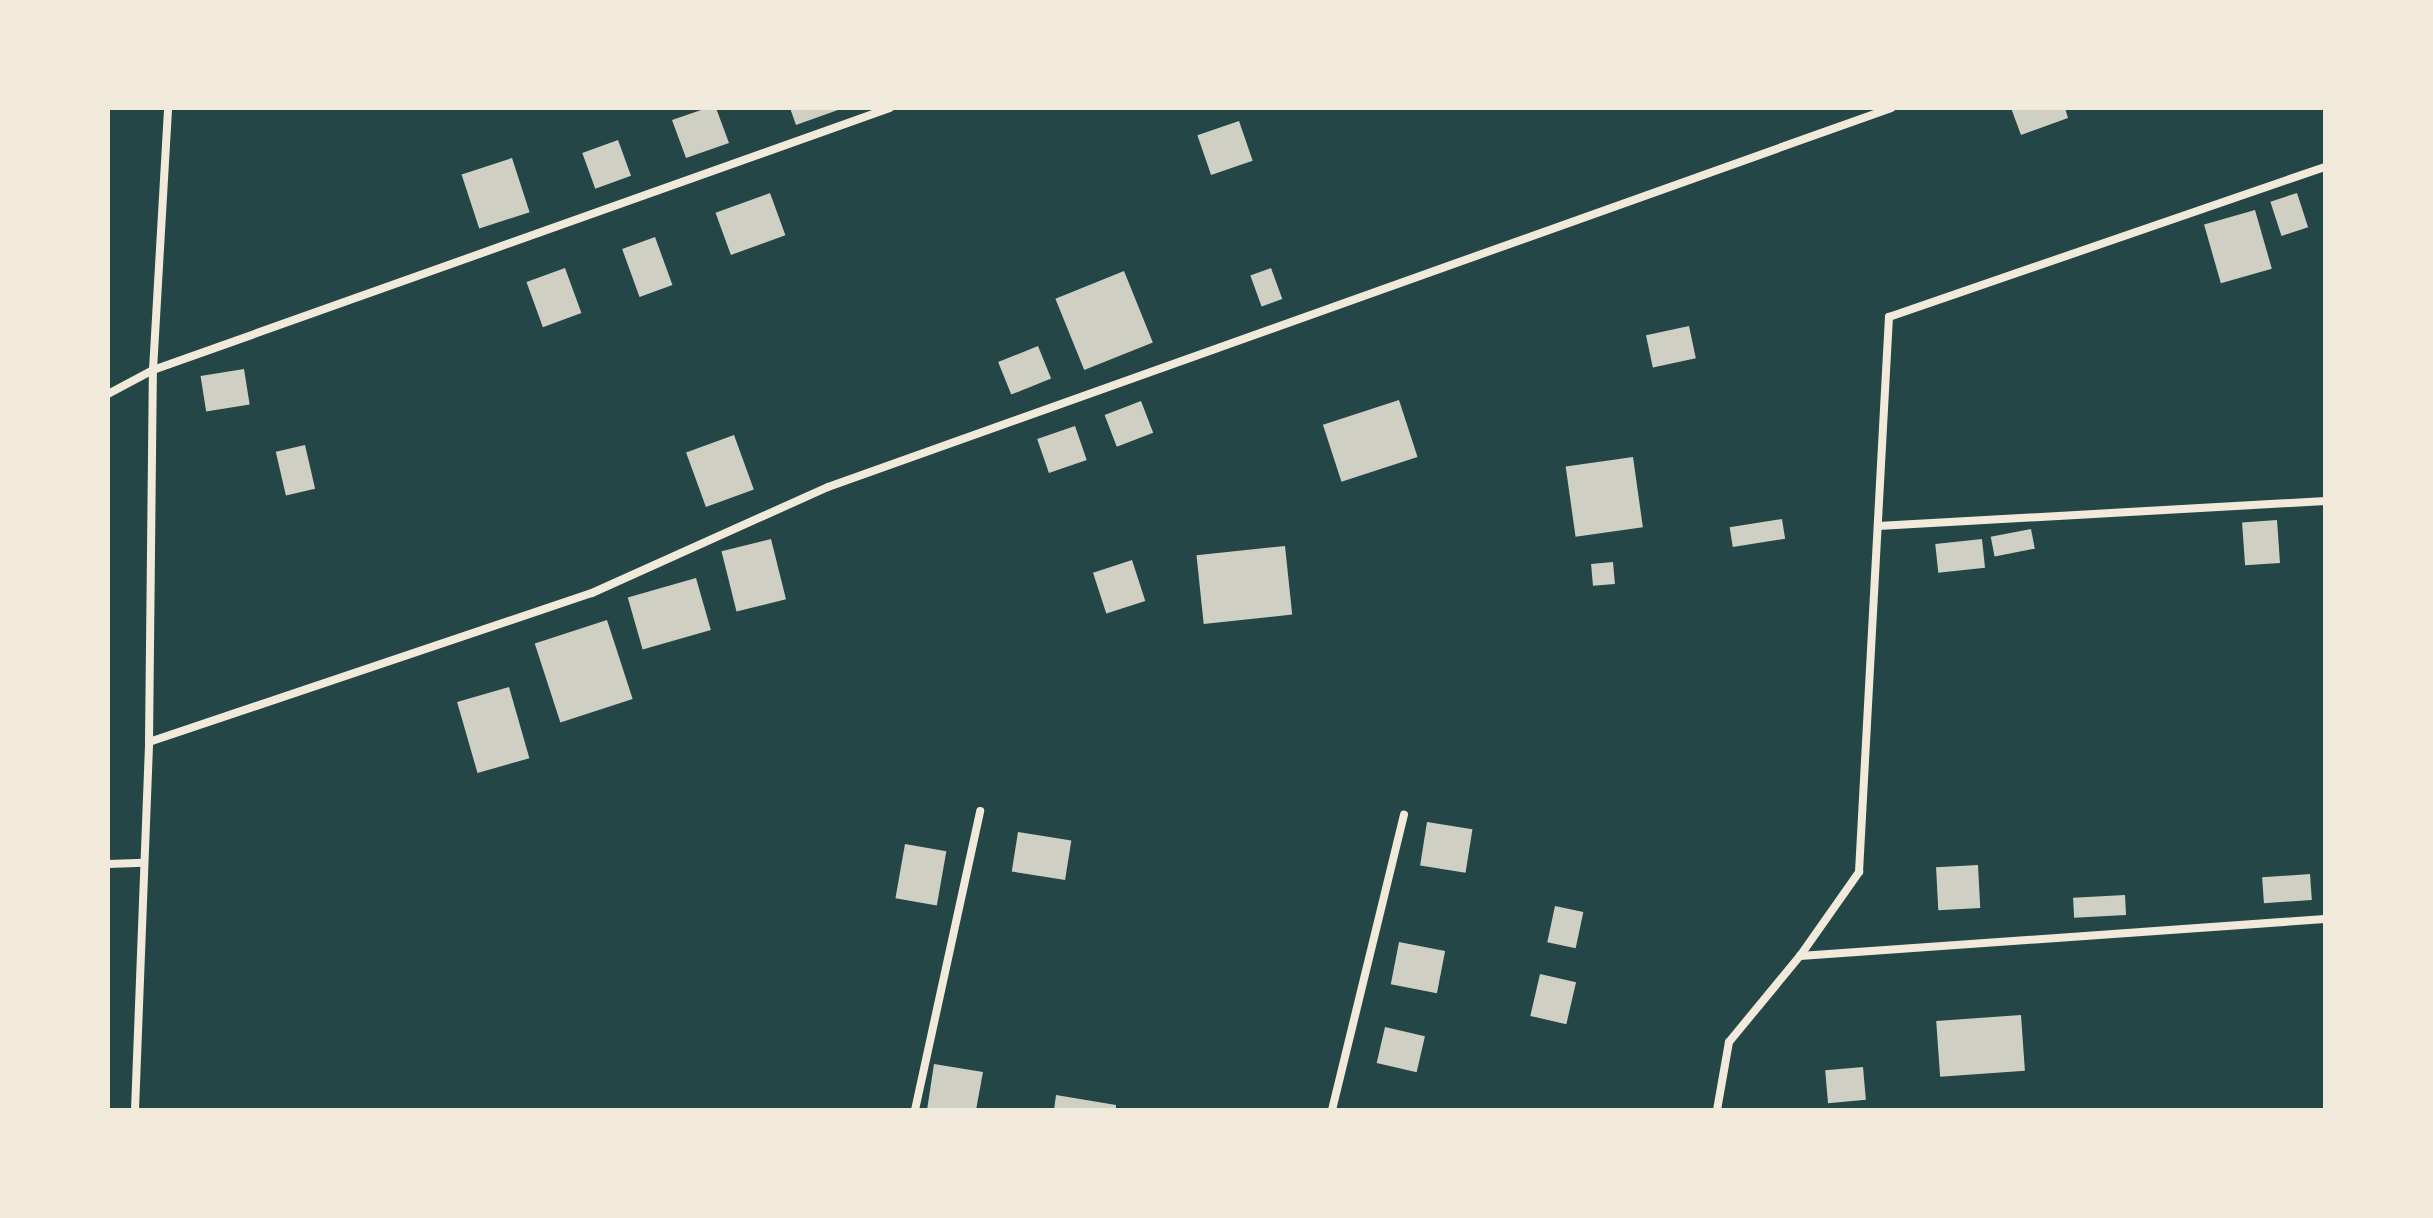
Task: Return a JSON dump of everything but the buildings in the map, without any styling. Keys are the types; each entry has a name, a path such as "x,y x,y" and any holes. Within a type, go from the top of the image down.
{"street":[{"path":"135,1110 149,742 153,370 168,108"},
{"path":"108,394 153,370 890,108"},
{"path":"149,742 592,593 828,487 1891,108"},
{"path":"1717,1110 1729,1042 1800,956 1859,872 1889,317 2325,167"},
{"path":"1878,526 2325,501"},
{"path":"915,1110 980,811"},
{"path":"1332,1110 1404,815"},
{"path":"108,864 144,863"},
{"path":"1800,956 2325,919"}],"shaded area":[{"path":"108,108 2325,108 2325,1110 108,1110"}]}
